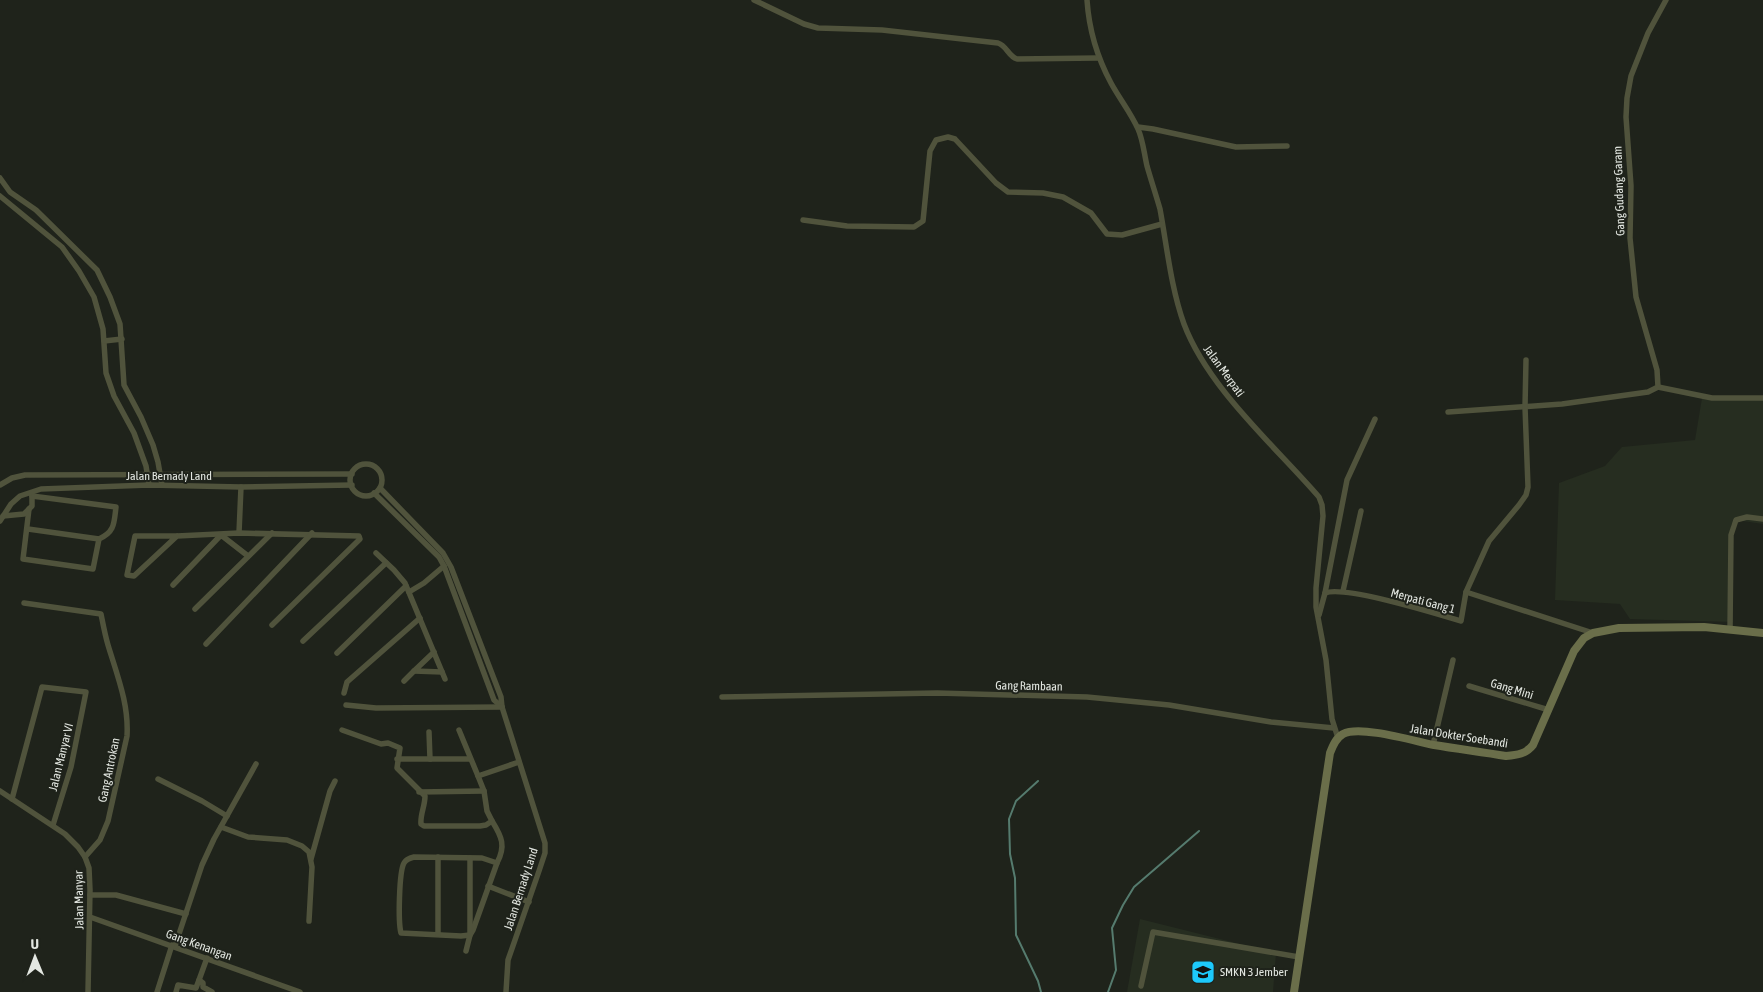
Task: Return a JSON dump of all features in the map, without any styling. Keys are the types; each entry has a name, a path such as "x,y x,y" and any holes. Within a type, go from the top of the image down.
{"main road":[{"path":"1593,633 1619,628 1704,628 1763,633"},
{"name":"Jalan Dokter Soebandi","path":"1338,738 1352,731 1367,732 1433,745 1506,756 1518,755 1529,750 1533,745 1574,651 1584,638 1593,633"},
{"path":"1294,992 1330,753 1333,744 1338,738"}],"street":[{"path":"754,0 804,24 818,28 882,30 998,43 1002,44 1017,59 1098,58"},
{"name":"Jalan Merpati","path":"1087,0 1089,22 1098,58 1138,127 1162,224 1180,312 1197,352 1247,418 1319,497 1322,505 1323,516 1316,588 1326,660 1329,700 1334,728 1338,738"},
{"name":"Gang Gudang Garam","path":"1658,387 1657,370 1636,297 1630,238 1631,186 1626,117 1631,76 1648,34 1666,0"},
{"path":"1138,127 1236,147 1287,146"},
{"path":"803,220 847,226 914,227 923,221 930,151 936,140 948,137 955,139 996,183 1008,192 1043,193 1063,197 1091,212 1107,234 1122,235 1162,224"},
{"path":"0,178 10,192 36,210 97,270 110,296 120,324 124,385 153,445 162,485"},
{"path":"0,196 62,247 94,297 103,329 106,374 114,396 134,433 148,475 149,485"},
{"path":"104,341 122,339"},
{"name":"Merpati Gang 1","path":"1325,593 1343,591 1405,605 1461,621 1466,592 1489,541 1512,515 1526,495 1528,481 1525,407 1526,360"},
{"path":"1448,412 1562,404 1648,392 1658,387 1712,398 1763,398"},
{"path":"1319,618 1347,480 1375,419"},
{"name":"Jalan Bernady Land","path":"0,485 12,478 25,475 352,474 360,465 372,465 381,474 382,482 380,488 449,561 501,697 502,707 545,843 545,853 508,960 506,992"},
{"path":"352,474 352,485"},
{"name":"Jalan Bernady Land","path":"2,518 20,496 56,488 149,485 241,487 352,485 360,494 368,495 374,493 438,557 444,566 494,700 502,707"},
{"path":"239,533 241,487"},
{"path":"374,493 380,488"},
{"path":"2,518 24,514 32,506 32,494 116,507 113,528 104,537 99,539 28,529"},
{"path":"29,509 23,560 93,569 99,539"},
{"path":"1343,591 1360,511"},
{"path":"1730,630 1731,535 1736,520 1747,517 1763,519"},
{"path":"177,536 134,576 127,575 135,536 239,533 359,536 360,539 272,625"},
{"path":"194,609 272,533"},
{"path":"206,644 312,534"},
{"path":"221,535 248,556"},
{"path":"173,585 221,535"},
{"path":"376,553 402,578 445,679"},
{"path":"303,641 386,563"},
{"path":"337,653 408,589 424,583 444,566"},
{"path":"1466,592 1593,633"},
{"name":"Gang Antrokan","path":"24,603 101,614 120,681 127,716 127,736 108,821 100,840 85,857"},
{"path":"344,693 347,682 420,618"},
{"path":"404,681 434,652"},
{"path":"1433,745 1453,660"},
{"path":"414,671 442,672"},
{"name":"Gang Mini","path":"1469,686 1549,710"},
{"name":"Jalan Manyar VI","path":"12,799 42,687 86,692 71,767 52,825"},
{"name":"Gang Rambaan","path":"722,697 937,693 1088,697 1169,705 1271,722 1334,728"},
{"path":"346,705 376,708 502,707"},
{"path":"342,730 382,744 388,743 400,748 397,768 425,796 420,824 424,826 480,826 492,821"},
{"path":"460,730 484,791 487,811 498,831 503,849 470,934 466,951"},
{"path":"429,732 430,759"},
{"path":"397,759 470,759"},
{"path":"478,776 519,762"},
{"path":"157,992 202,865 256,764"},
{"path":"158,779 227,816"},
{"path":"309,921 312,859 334,781"},
{"name":"Jalan Manyar","path":"0,791 65,834 85,857 89,868 90,895 88,992"},
{"path":"419,792 484,791"},
{"path":"221,827 248,837 287,840 302,846 309,852 312,859"},
{"path":"470,934 461,936 401,933 399,925 400,893 404,863 408,859 438,857 482,858 497,863"},
{"path":"438,857 438,934"},
{"path":"470,858 470,934"},
{"path":"488,886 529,902"},
{"path":"90,895 116,895 186,914"},
{"name":"Gang Kenangan","path":"90,917 300,992"},
{"path":"1140,986 1153,932 1299,956"},
{"path":"176,992 178,985 196,988 207,958"},
{"path":"199,980 203,983 204,987 212,992"},
{"path":"280,992 280,989 300,992"}],"shaded area":[{"path":"1702,398 1763,398 1763,524 1736,520 1731,525 1733,622 1630,619 1620,604 1555,600 1559,483 1605,466 1622,447 1695,440"},
{"name":"SMKN 3 Jember","path":"1140,919 1276,953 1273,992 1127,992"}],"waterway":[{"path":"1038,781 1016,801 1009,819 1010,854 1015,878 1016,935 1038,981 1041,992"},
{"path":"1108,992 1116,970 1112,928 1123,905 1134,887 1199,831"}],"place":[{"name":"SMKN 3 Jember","path":"1203,972"}]}
